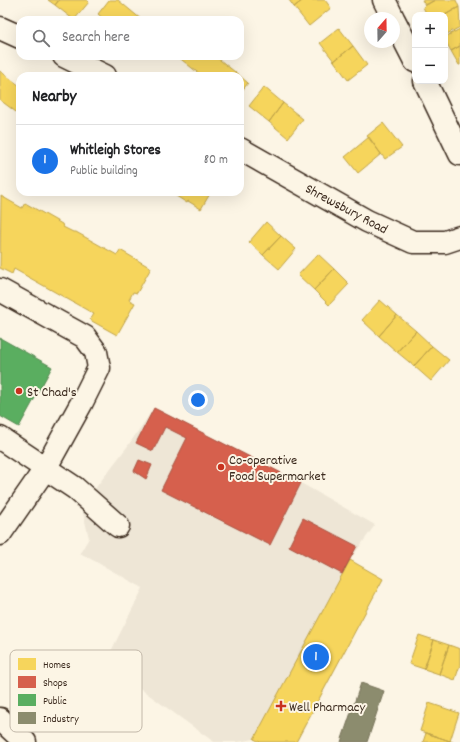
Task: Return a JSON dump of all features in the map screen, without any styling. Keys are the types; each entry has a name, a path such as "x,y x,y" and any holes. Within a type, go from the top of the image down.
{"street":[{"path":"384,0 390,12"},
{"path":"0,28 16,35"},
{"path":"400,32 412,55"},
{"path":"72,60 96,72"},
{"path":"426,84 460,154"},
{"name":"Shrewsbury Road","path":"244,151 367,221 413,242 445,242 460,237"},
{"path":"0,290 85,337 96,352 99,368 45,469 0,534"},
{"path":"0,438 75,488 118,526"},
{"path":"0,720 10,729"},
{"path":"14,732 25,742"}],"shaded area":[{"path":"154,408 299,482 375,525 350,560 383,579 297,742 260,742 254,739 238,742 214,742 142,690 142,650 112,650 143,588 80,553 89,538 83,513 97,486 127,447"}],"building: Homes":[{"path":"48,0 59,0 55,5"},
{"path":"59,0 87,0 89,2 77,16 69,16 55,5"},
{"path":"109,0 118,0 137,16 100,16 98,14"},
{"path":"289,0 303,0 294,7"},
{"path":"303,0 325,0 331,8 309,26 294,7"},
{"path":"422,0 435,0 425,5"},
{"path":"435,0 456,0 459,7 448,13 448,12 426,12 423,7"},
{"path":"459,7 460,27 448,33 448,13"},
{"path":"339,28 353,46 334,61 320,43"},
{"path":"460,29 460,46 451,51 448,46 448,35"},
{"path":"353,46 367,65 348,80 334,61"},
{"path":"460,46 460,65 459,65 451,51"},
{"path":"182,60 220,60 235,72 197,72"},
{"path":"0,71 16,83 16,112 0,100"},
{"path":"244,80 248,83 244,88"},
{"path":"264,87 283,103 269,122 249,106"},
{"path":"283,103 303,119 288,138 269,122"},
{"path":"383,123 402,147 385,159 367,136"},
{"path":"369,137 381,154 358,173 345,157"},
{"path":"1,196 22,208 25,203 62,224 63,227 76,232 117,255 120,250 151,268 137,293 133,292 129,300 135,303 117,335 90,320 94,314 14,269 12,274 0,268"},
{"path":"176,196 209,196 201,209 188,201 187,203"},
{"path":"266,222 281,236 263,255 249,242"},
{"path":"281,236 296,249 279,269 263,255"},
{"path":"318,254 334,269 314,290 298,275"},
{"path":"334,269 349,284 329,305 314,290"},
{"path":"380,300 397,315 379,336 362,320"},
{"path":"397,315 416,331 397,352 379,336"},
{"path":"416,331 432,346 414,366 397,352"},
{"path":"432,346 449,360 431,381 414,366"},
{"path":"350,560 383,579 296,742 260,742 254,739"},
{"path":"419,635 434,640 424,669 409,664"},
{"path":"434,640 449,645 439,674 424,669"},
{"path":"449,645 460,649 460,665 455,680 439,674"},
{"path":"429,703 459,713 450,741 420,731"},
{"path":"426,733 453,742 423,742"}],"building: Shops":[{"name":"Co-operative Food Supermarket","path":"154,408 301,483 270,545 161,490 187,438 165,427 153,451 136,443"},
{"path":"139,460 152,465 146,479 134,471"},
{"path":"303,518 357,546 342,574 289,546"}],"building: Public":[{"name":"St Chad's","path":"0,338 52,367 19,427 0,416"}],"building: Industry":[{"path":"361,683 384,691 367,742 341,742"}],"place":[{"name":"St Chad's","path":"19,391"},
{"name":"Co-operative Food Supermarket","path":"221,467"},
{"name":"Whitleigh Stores","path":"316,657"},
{"name":"Well Pharmacy","path":"281,706"}]}
